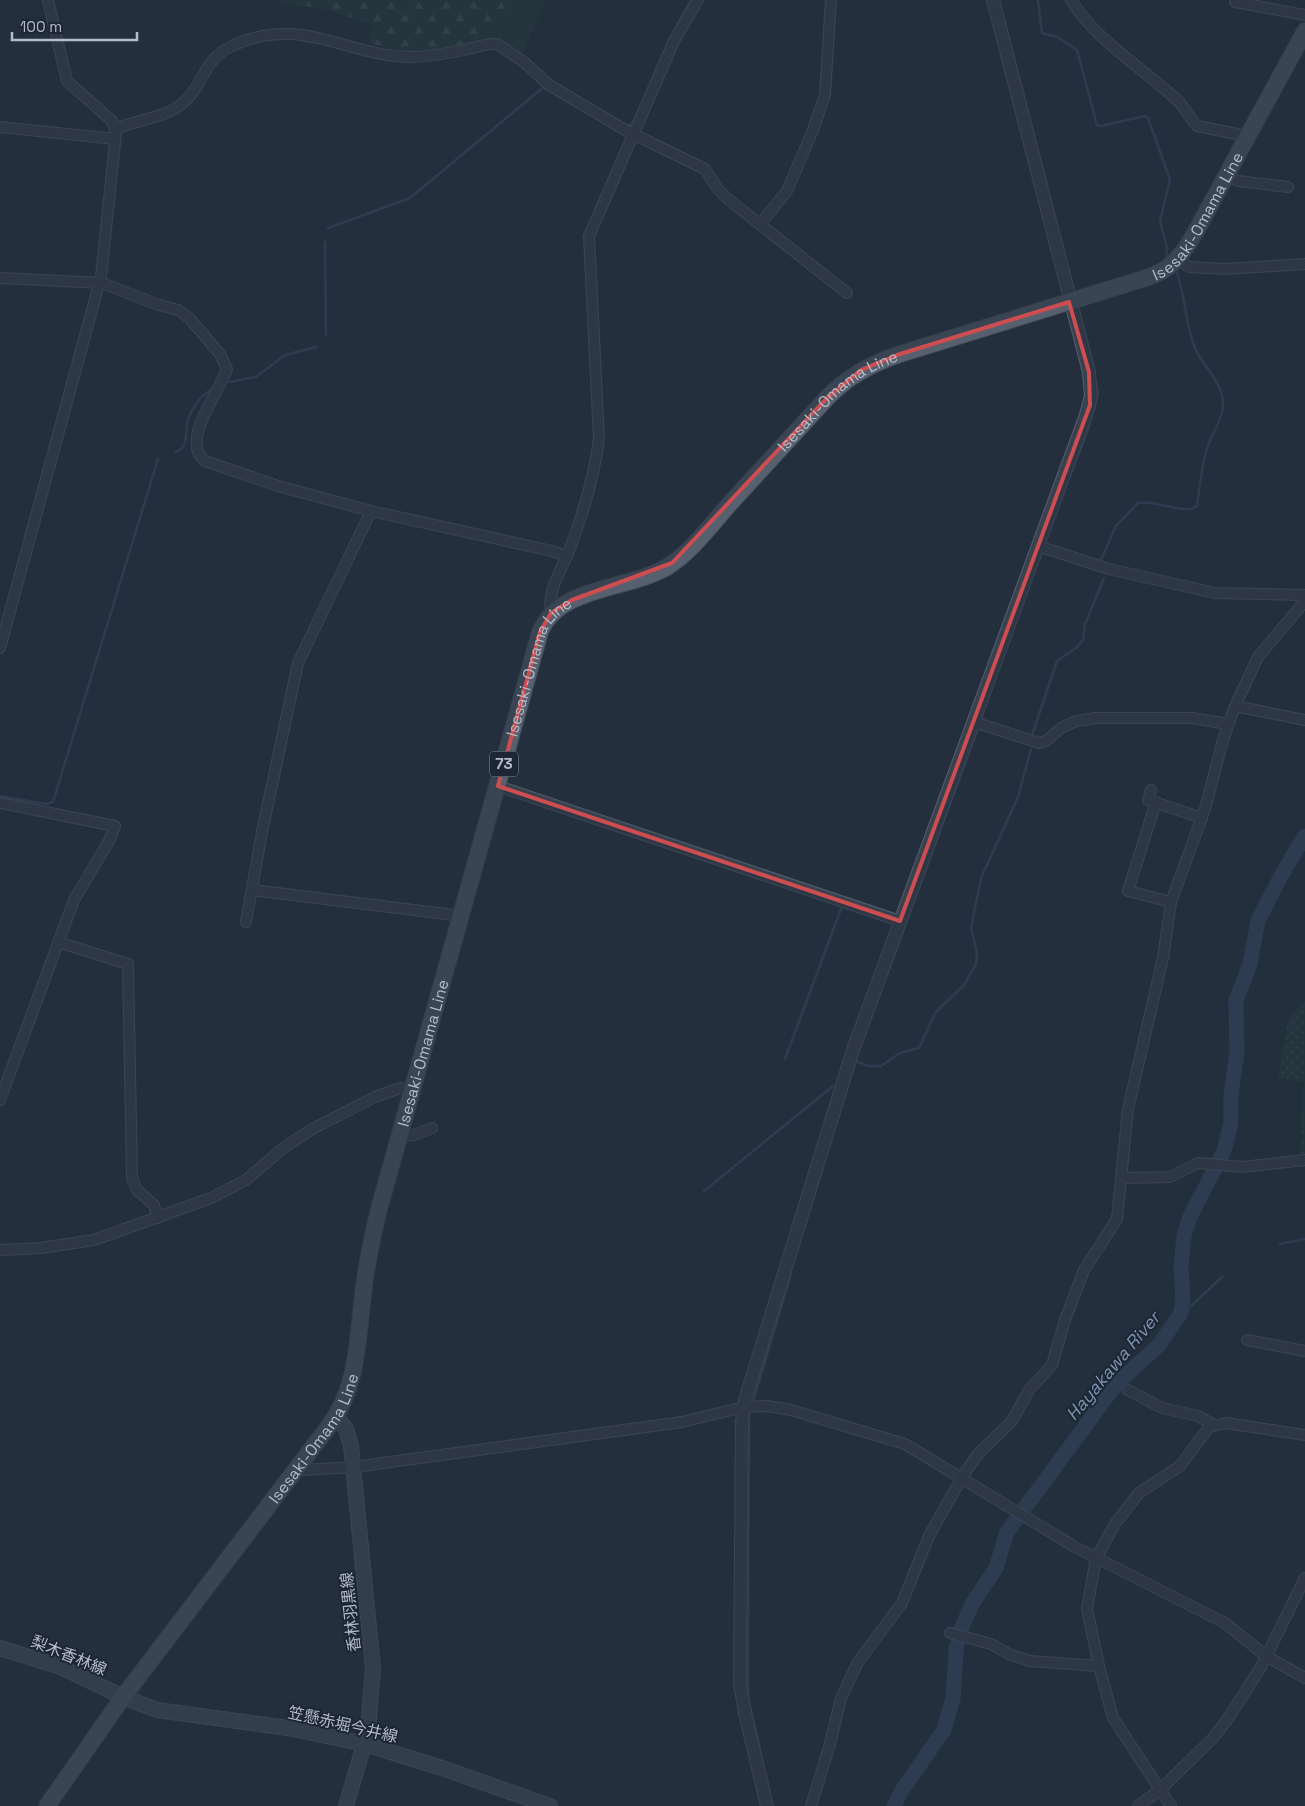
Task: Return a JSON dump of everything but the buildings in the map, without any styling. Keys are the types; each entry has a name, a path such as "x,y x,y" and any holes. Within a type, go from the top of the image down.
{"main road":[{"name":"Isesaki-Omama Line","path":"47,1806 123,1697 336,1416 345,1400 353,1376 372,1238 540,632 551,613 572,600 654,572 672,563 704,532 826,399 843,382 861,370 897,355 1157,274 1178,259 1195,233 1305,31"},
{"name":"香林羽黒線","path":"336,1416 344,1424 349,1437 354,1467 373,1668 365,1744 346,1806"},
{"name":"梨木香林線","path":"0,1648 60,1667 123,1697"},
{"name":"笠懸赤堀今井線","path":"123,1697 142,1706 171,1714 288,1728 365,1744 445,1768 550,1806"}],"street":[{"path":"0,648 99,283 116,134 112,122 67,80 48,0"},
{"path":"551,613 552,592 567,556 581,513 599,438 589,236 674,41 698,0"},
{"path":"761,223 787,191 813,130 825,95 831,0"},
{"path":"767,1806 745,1713 740,1683 744,1407 853,1050 1086,415 1091,396 1089,372 1069,302 993,0"},
{"path":"1071,0 1083,18 1148,77 1178,101 1197,126 1247,136"},
{"path":"1235,2 1305,15"},
{"path":"0,127 116,134 182,104 196,89 212,58 246,40 270,33 307,35 392,55 412,57 429,56 497,44 524,62 549,85 634,134 705,169 717,188 729,200 761,223 824,276 847,292"},
{"path":"1226,175 1238,181 1288,187"},
{"path":"1178,259 1189,267 1204,269 1241,270 1305,264"},
{"path":"0,278 99,283 183,312 220,354 227,369 201,423 197,444 200,457 219,468 371,511 552,551 567,556"},
{"path":"246,922 262,832 298,663 371,511"},
{"path":"1038,546 1109,569 1215,593 1305,595"},
{"path":"811,1806 826,1759 841,1698 850,1677 869,1646 902,1603 929,1536 962,1478 978,1454 1012,1421 1029,1390 1052,1365 1065,1320 1084,1270 1117,1219 1128,1109 1163,958 1172,902 1202,818 1228,724 1235,706 1258,657 1305,601"},
{"path":"1235,706 1305,720"},
{"path":"974,722 1040,743 1046,741 1061,728 1076,721 1096,718 1192,718 1228,724"},
{"path":"498,786 900,920"},
{"path":"1151,790 1148,800 1202,818"},
{"path":"1156,802 1128,891 1172,902"},
{"path":"0,803 115,826 109,841 74,900 0,1100"},
{"path":"253,890 462,916"},
{"path":"58,942 128,964 131,1170 135,1186 154,1204 158,1218"},
{"path":"0,1250 41,1248 94,1240 211,1198 236,1186 298,1137 357,1105 400,1088 414,1089"},
{"path":"400,1136 414,1135 432,1128"},
{"path":"1122,1178 1170,1177 1191,1165 1202,1163 1258,1166 1305,1160"},
{"path":"1247,1340 1305,1351"},
{"path":"1128,1390 1162,1408 1198,1416 1214,1425"},
{"path":"296,1467 303,1470 354,1467 682,1422 744,1407 767,1406 791,1410 899,1441 1096,1558 1225,1623 1266,1656 1305,1678"},
{"path":"1171,1806 1118,1728 1099,1666 1087,1609 1096,1558 1115,1524 1139,1493 1180,1466 1205,1431 1214,1425 1226,1423 1305,1435"},
{"path":"1138,1806 1161,1789 1224,1724 1266,1656 1305,1578"},
{"path":"950,1633 991,1644 1011,1655 1030,1661 1099,1666"}],"highlighted area":[{"path":"1069,302 1089,372 1090,405 900,921 498,786 540,632 551,613 572,600 672,563 826,399 861,370 897,355"}],"green space":[{"path":"276,0 525,0 494,35 494,42 414,54 370,43 369,38 373,28 368,23 320,8 286,4"},
{"path":"525,0 546,0 520,58 500,42 496,33"},
{"path":"1305,1001 1305,1155 1300,1155 1304,1082 1278,1078 1288,1020"}],"waterway":[{"path":"669,40 691,0"},
{"path":"1038,0 1042,33 1057,37 1077,50 1097,125 1101,126 1145,116 1148,118 1170,180 1160,221 1167,248 1166,259"},
{"path":"328,228 410,198 546,85"},
{"path":"624,124 630,125 634,121"},
{"path":"325,242 326,336"},
{"path":"1101,560 1116,526 1138,503 1153,503 1185,509 1197,506 1205,456 1222,412 1223,406 1220,390 1195,348 1192,339 1177,273"},
{"path":"229,382 256,377 285,355 316,347"},
{"path":"1094,410 1098,392 1095,379"},
{"path":"175,452 185,444 188,420 192,410 202,396 211,390"},
{"path":"1069,479 1090,424"},
{"path":"0,796 46,804 53,802 158,459"},
{"path":"1032,735 1057,661 1076,648 1083,640 1085,624 1104,578"},
{"path":"871,1018 977,731"},
{"path":"856,1061 868,1066 881,1066 900,1053 919,1048 935,1013 964,985 976,964 977,953 971,928 981,878 1018,797 1031,749"},
{"name":"Hayakawa River","path":"894,1806 902,1790 944,1730 953,1698 956,1649 961,1629 972,1604 996,1568 1007,1532 1111,1391 1159,1345 1181,1313 1183,1298 1181,1266 1184,1236 1189,1219 1224,1151 1231,1122 1231,1094 1237,1052 1236,1000 1250,964 1258,921 1282,874 1305,836"},
{"path":"785,1059 841,909"},
{"path":"704,1191 833,1086"},
{"path":"1280,1244 1305,1239"},
{"path":"754,1399 791,1274"},
{"path":"1181,1313 1187,1310 1222,1277"},
{"path":"748,1691 749,1416"},
{"path":"750,1707 760,1748"}]}
